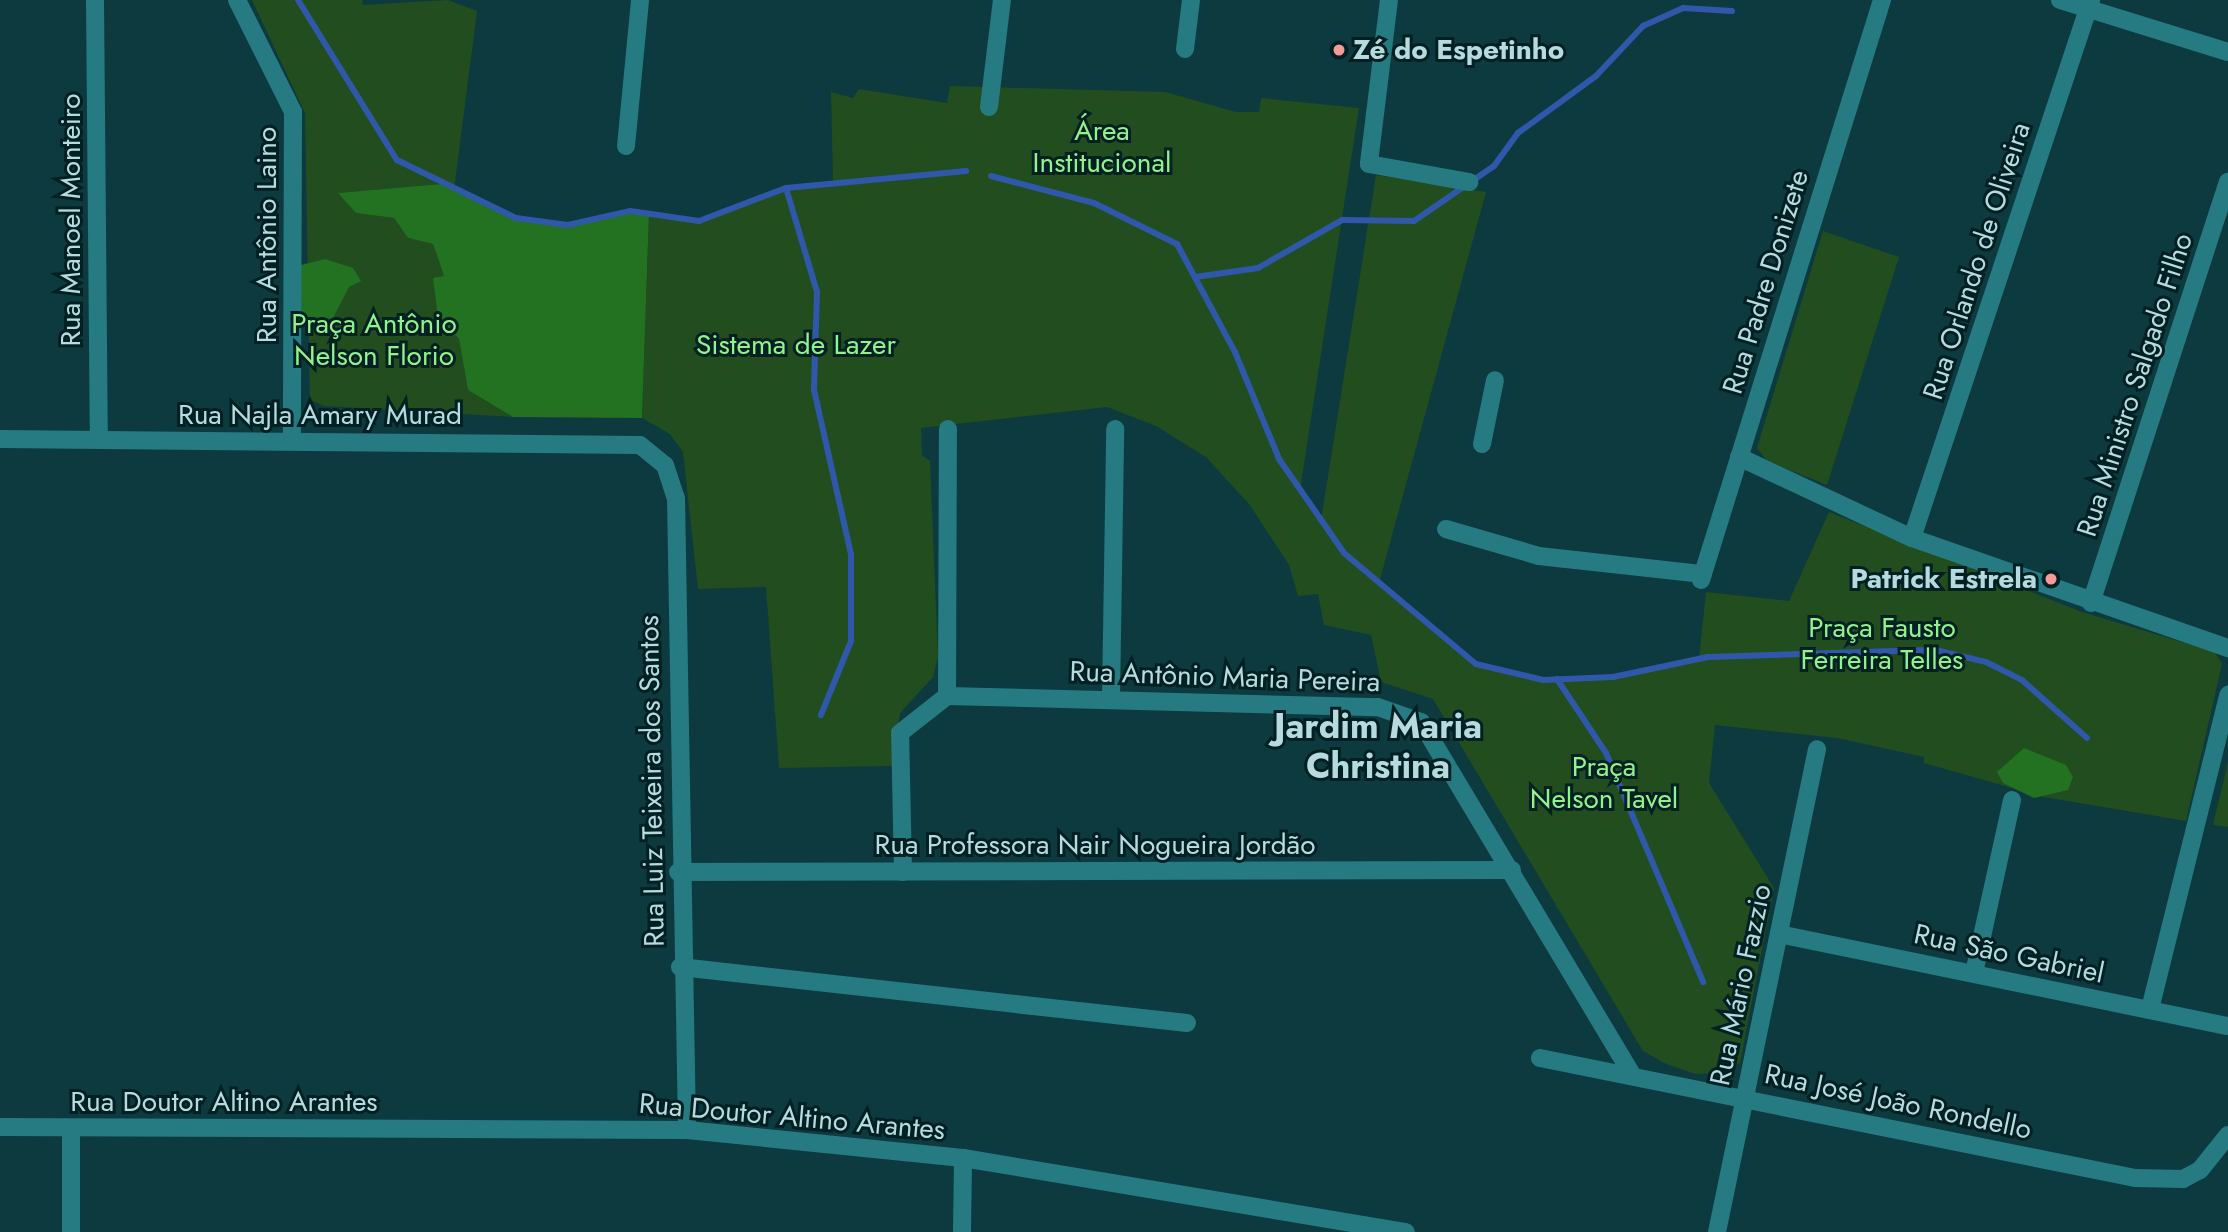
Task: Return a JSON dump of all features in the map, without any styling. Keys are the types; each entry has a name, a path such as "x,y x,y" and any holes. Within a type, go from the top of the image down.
{"street":[{"name":"Rua Manoel Monteiro","path":"95,0 99,440"},
{"name":"Rua Antônio Laino","path":"237,0 293,112 292,441"},
{"path":"626,146 640,0"},
{"path":"989,107 1002,0"},
{"path":"1185,49 1191,0"},
{"path":"1390,0 1369,164 1469,182"},
{"name":"Rua Padre Donizete","path":"1446,529 1539,556 1702,577 1882,0"},
{"path":"2060,0 2089,4 2228,52"},
{"name":"Rua Orlando de Oliveira","path":"1912,538 2089,4"},
{"name":"Rua Ministro Salgado Filho","path":"2091,603 2228,182"},
{"path":"1482,444 1495,380"},
{"path":"903,872 900,733 947,696 948,429"},
{"path":"1111,698 1115,429"},
{"name":"Rua Najla Amary Murad","path":"0,439 640,444"},
{"name":"Rua Luiz Teixeira dos Santos","path":"640,444 665,465 676,498 677,872 687,1130"},
{"path":"1740,457 1912,538 2091,603 2228,648"},
{"path":"2150,1009 2228,695"},
{"name":"Rua Antônio Maria Pereira","path":"947,696 1111,698 1402,711 1435,736 1633,1076"},
{"name":"Rua Mário Fazzio","path":"1717,1232 1817,749"},
{"path":"1974,974 2012,800"},
{"name":"Rua Professora Nair Nogueira Jordão","path":"677,872 1512,870"},
{"name":"Rua São Gabriel","path":"1779,934 2228,1026"},
{"path":"680,967 1186,1023"},
{"name":"Rua José João Rondello","path":"1540,1058 2136,1178 2183,1180 2200,1170 2228,1135"},
{"name":"Rua Doutor Altino Arantes","path":"0,1127 687,1130 963,1158 1406,1232"},
{"path":"71,1128 71,1232"},
{"path":"962,1232 963,1158"}],"green space":[{"name":"Praça Antônio Nelson Florio","path":"252,0 362,0 363,5 448,0 477,11 454,190 441,184 339,193 356,213 394,218 408,238 433,244 444,276 438,317 459,339 468,390 513,417 324,406 310,400 305,113"},
{"path":"950,86 1165,92 1236,112 1259,112 1261,98 1359,108 1300,490 1321,520 1376,175 1486,192 1379,583 1476,664 1543,680 1613,677 1699,659 1706,592 1789,601 1829,512 2082,612 2215,652 2222,664 2186,821 2044,797 1924,763 1924,757 1837,738 1715,725 1709,783 1774,888 1740,1063 1721,1073 1695,1074 1664,1063 1643,1051 1433,699 1381,682 1371,635 1324,625 1318,594 1298,596 1289,565 1249,504 1206,457 1156,426 1107,407 921,428 922,455 930,461 938,657 933,677 900,713 892,766 779,768 766,587 698,589 683,452 670,434 642,418 649,214 700,221 786,188 833,182 831,92 853,98 859,89 947,103"},
{"name":"Sistema de Lazer","path":"441,184 516,218 568,225 630,211 649,214 642,418 513,417 468,390 459,339 438,317 433,278 444,276 433,244 408,238 394,218 356,213 338,193"},
{"path":"1823,231 1899,257 1827,485 1767,461 1757,448"},
{"path":"325,259 353,268 361,281 349,287 333,318 301,323 301,265"},
{"path":"2024,748 2066,765 2073,777 2068,790 2034,798 2003,783 1997,772"},
{"path":"2228,762 2228,827 2213,825"}],"waterway":[{"path":"298,0 397,160 516,218 568,225 630,211 699,221 786,188 966,171"},
{"path":"1195,277 1258,268 1342,220 1414,221 1494,166 1518,133 1596,76 1643,26 1683,8 1732,11"},
{"path":"991,176 1094,203 1177,244 1235,352 1279,459 1344,553 1476,664 1543,680 1613,677 1708,657 1935,650 1986,662 2022,680 2087,738"},
{"path":"786,188 817,292 814,390 851,554 851,641 821,715"},
{"path":"1557,679 1606,753 1703,982"}],"place":[{"name":"Zé do Espetinho","path":"1339,50"},
{"name":"Patrick Estrela","path":"2051,579"}],"district":[{"name":"Jardim Maria Christina","path":"1378,746"}],"park label":[{"name":"Área Institucional","path":"1102,147"},
{"name":"Praça Fausto Ferreira Telles","path":"1882,644"},
{"name":"Praça Nelson Tavel","path":"1604,783"}]}
